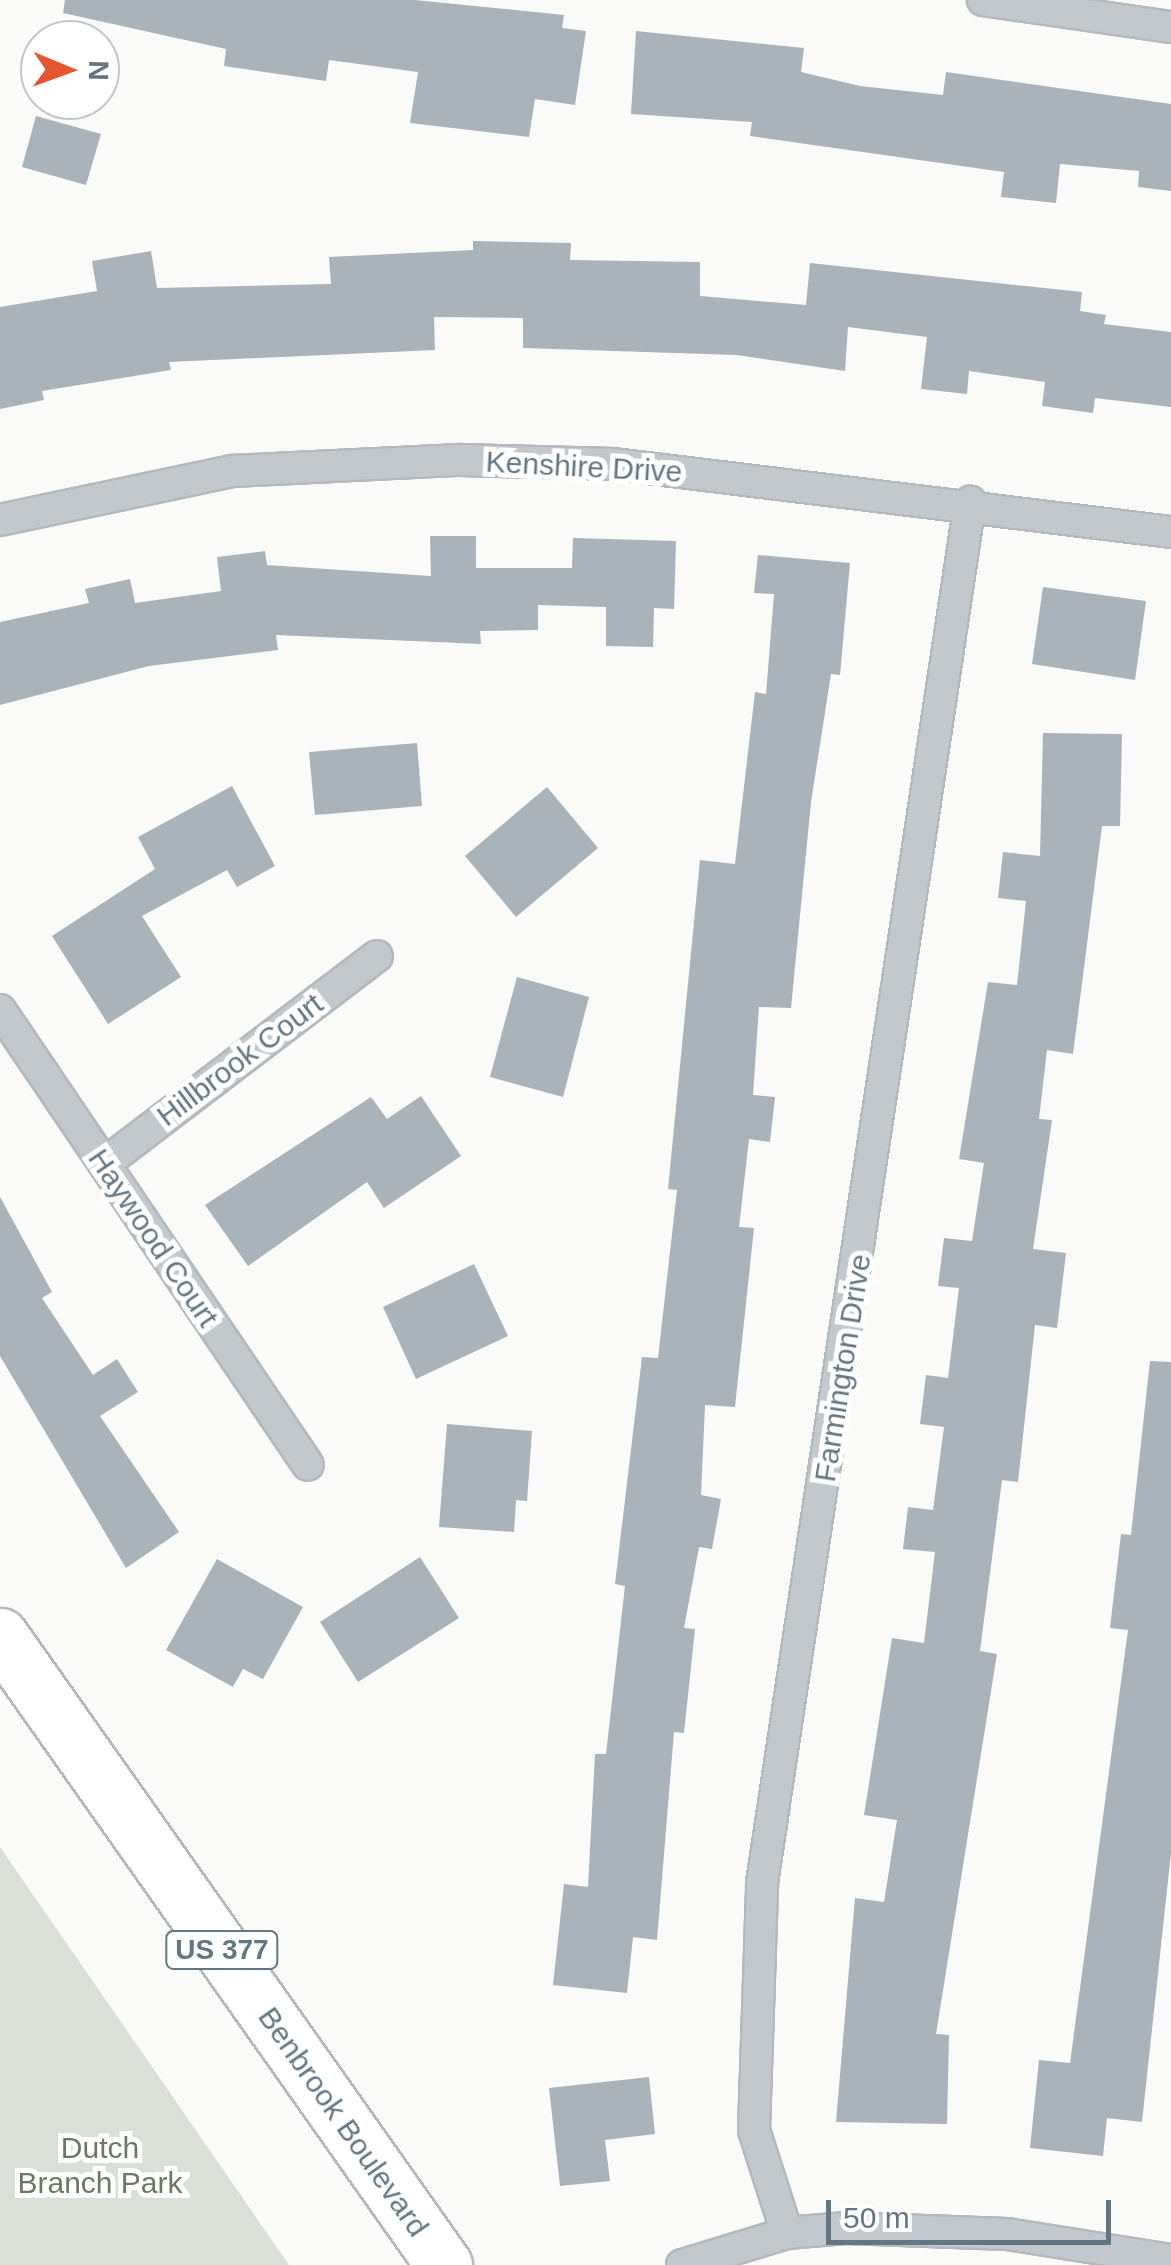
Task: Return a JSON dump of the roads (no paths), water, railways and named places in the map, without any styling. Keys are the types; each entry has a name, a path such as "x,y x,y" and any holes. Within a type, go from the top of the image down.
{"highway":[{"name":"Benbrook Boulevard","path":"0,1636 444,2265"}],"street":[{"path":"983,0 1171,27"},
{"name":"Kenshire Drive","path":"0,520 232,471 402,461 614,464 970,502 1171,532"},
{"name":"Farmington Drive","path":"787,2232 754,2130 762,1883 970,502"},
{"name":"Hillbrook Court","path":"104,1164 377,956"},
{"name":"Haywood Court","path":"0,1010 308,1465"},
{"path":"682,2265 787,2232 1007,2234 1171,2260"}],"park label":[{"name":"Dutch Branch Park","path":"100,2165"}]}
